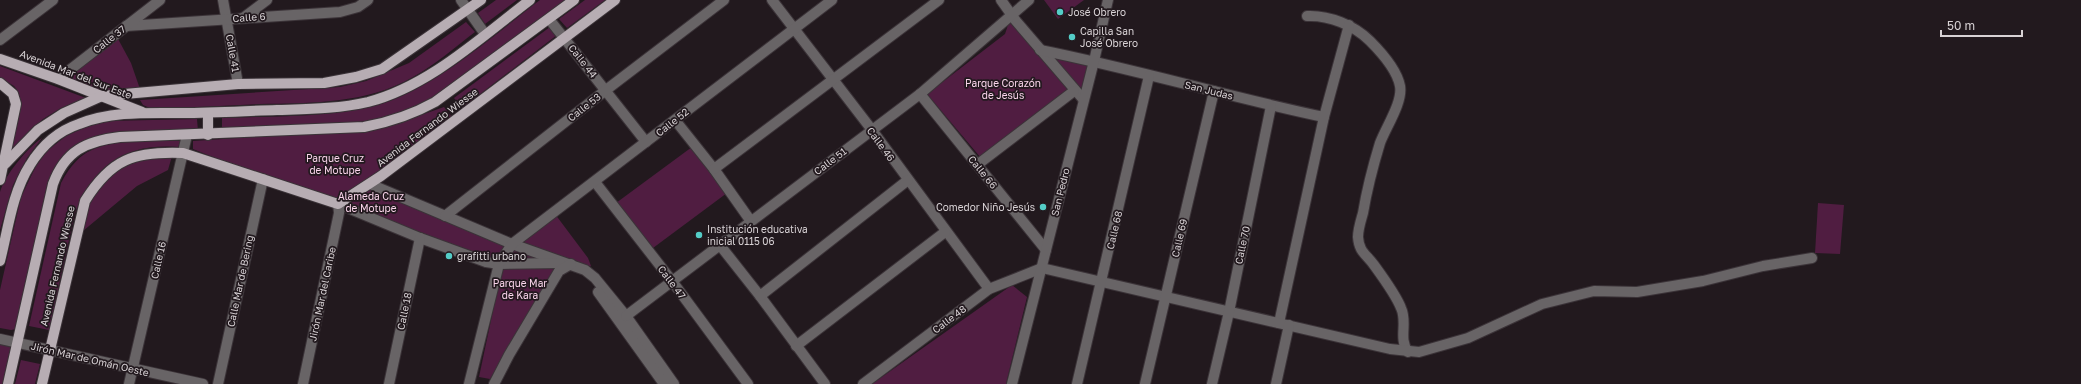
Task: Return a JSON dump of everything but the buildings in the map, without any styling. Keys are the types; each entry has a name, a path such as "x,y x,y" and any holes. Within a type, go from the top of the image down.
{"main road":[{"path":"5,164 38,130 64,112 102,96 238,84 324,83 356,77 382,68 481,0"},
{"path":"0,261 19,188 30,165 46,144 58,134 78,124 109,116 143,113 208,113 336,108 370,101 406,87 429,75 530,0"},
{"name":"Avenida Fernando Wiesse","path":"8,384 53,184 63,163 81,147 108,139 364,127 394,121 417,113 435,102 574,0"},
{"name":"Avenida Fernando Wiesse","path":"42,384 85,201 97,181 115,166 129,158 165,152 183,153 338,204 370,184 615,0"},
{"name":"Avenida Mar del Sur Este","path":"0,59 58,79 143,113"},
{"path":"0,83 13,94 16,104 5,164 0,180"},
{"path":"208,113 208,135"}],"street":[{"path":"0,40 53,0"},
{"name":"Calle 37","path":"58,79 160,0"},
{"name":"Calle 41","path":"223,0 238,84"},
{"path":"243,18 267,0"},
{"name":"Calle 6","path":"126,26 340,12 358,7 368,0"},
{"path":"461,0 485,34"},
{"name":"Calle 53","path":"445,216 724,0"},
{"name":"Calle 46","path":"772,0 872,130 945,232 989,289"},
{"name":"Calle 52","path":"512,244 832,0"},
{"path":"714,169 939,0"},
{"path":"1001,0 1040,50 1083,100"},
{"name":"Calle 51","path":"626,316 750,220 920,94 999,28 1011,14 1029,0"},
{"name":"San Pedro","path":"1012,384 1094,61 1108,0"},
{"path":"1307,16 1315,16 1349,25 1360,31 1378,48 1395,73 1400,86 1400,96 1381,142 1368,185 1358,236 1363,255 1373,264 1401,308 1404,317 1402,340 1408,352"},
{"name":"Calle 44","path":"549,19 646,142"},
{"path":"1276,384 1284,324 1324,117 1349,25"},
{"name":"San Judas","path":"1040,50 1094,61 1271,106 1324,117"},
{"name":"Calle 68","path":"1077,384 1149,76"},
{"path":"978,165 1074,91"},
{"name":"Calle 69","path":"1145,384 1214,91"},
{"name":"Calle 66","path":"920,94 1046,250"},
{"name":"Calle 70","path":"1212,384 1229,312 1271,106"},
{"path":"675,120 714,169 750,220"},
{"name":"Calle 16","path":"129,384 187,135"},
{"name":"Calle Mar de Bering","path":"218,384 263,179"},
{"path":"760,296 908,180"},
{"name":"Calle 47","path":"595,182 672,281 748,384"},
{"path":"370,184 512,244 585,270 595,278 626,316 674,384"},
{"path":"338,204 420,238 486,262 499,264 571,264"},
{"name":"Jirón Mar del Caribe","path":"303,384 339,213 338,204"},
{"path":"796,346 945,232"},
{"name":"Calle 18","path":"389,384 420,238"},
{"path":"469,384 499,264 512,244"},
{"path":"719,244 760,296 824,384"},
{"path":"1042,268 1101,284 1408,352 1419,352 1468,338 1542,304 1594,291 1645,291 1703,282 1763,266 1812,258"},
{"path":"494,384 509,355 559,271 571,264"},
{"name":"Calle 48","path":"863,384 989,289 1042,268"},
{"path":"585,270 592,283 664,384"},
{"name":"Jirón Mar de Omán Oeste","path":"0,338 203,384"}],"green space":[{"path":"496,0 517,0 485,24 478,13"},
{"path":"540,0 567,0 432,100 377,122 222,128 222,118 302,116 343,112 363,109 402,96 444,73"},
{"path":"585,0 605,0 567,28 559,19"},
{"name":"José Obrero","path":"1044,0 1084,0 1058,19"},
{"name":"Parque Corazón de Jesús","path":"1011,16 1072,89 981,158 927,94 1005,34"},
{"path":"466,22 475,32 445,56 413,77 395,86 358,97 318,102 152,109 143,105 140,100 340,87 366,81 409,63"},
{"path":"550,27 557,35 462,108 454,98"},
{"path":"117,37 131,63 140,89 103,94 63,78"},
{"path":"1046,53 1090,63 1082,93"},
{"path":"0,66 86,98 61,108 43,119 10,150 19,117 20,100 18,92 14,86 0,78"},
{"name":"Parque Cruz de Motupe","path":"444,107 451,116 424,139 382,173 367,183 336,198 232,165 193,149 193,141 368,129 398,123"},
{"path":"197,119 198,131 92,138 69,150 59,162 47,186 16,329 11,330 0,328 0,290 21,197 36,166 47,151 66,136 86,127 107,121"},
{"path":"42,138 27,158 13,185 0,230 0,192 3,185 17,162 36,142"},
{"path":"136,139 181,141 178,147 142,149 127,153 114,160 102,170 92,182 75,213 49,330 29,326 61,183 68,171 76,162 91,150"},
{"path":"692,147 727,193 653,248 616,203"},
{"path":"172,156 168,170 137,186 83,231 85,212 89,200 107,177 123,166 141,159"},
{"name":"Alameda Cruz de Motupe","path":"369,187 507,246 498,261 342,204"},
{"path":"1818,203 1844,205 1840,254 1815,253"},
{"path":"555,214 588,258 591,266 587,268 516,244"},
{"path":"515,249 557,261 505,260"},
{"name":"Parque Mar de Kara","path":"558,267 490,379 479,377 502,268"},
{"path":"1012,285 1027,297 1006,384 872,384"},
{"path":"0,342 11,346 4,384 0,384"},
{"path":"21,360 40,364 35,384 15,384"}],"place":[{"name":"José Obrero","path":"1060,12"},
{"name":"Capilla San José Obrero","path":"1072,37"},
{"name":"Comedor Niño Jesús","path":"1043,207"},
{"name":"Institución educativa inicial 0115 06","path":"699,235"},
{"name":"grafitti urbano","path":"449,256"}]}
